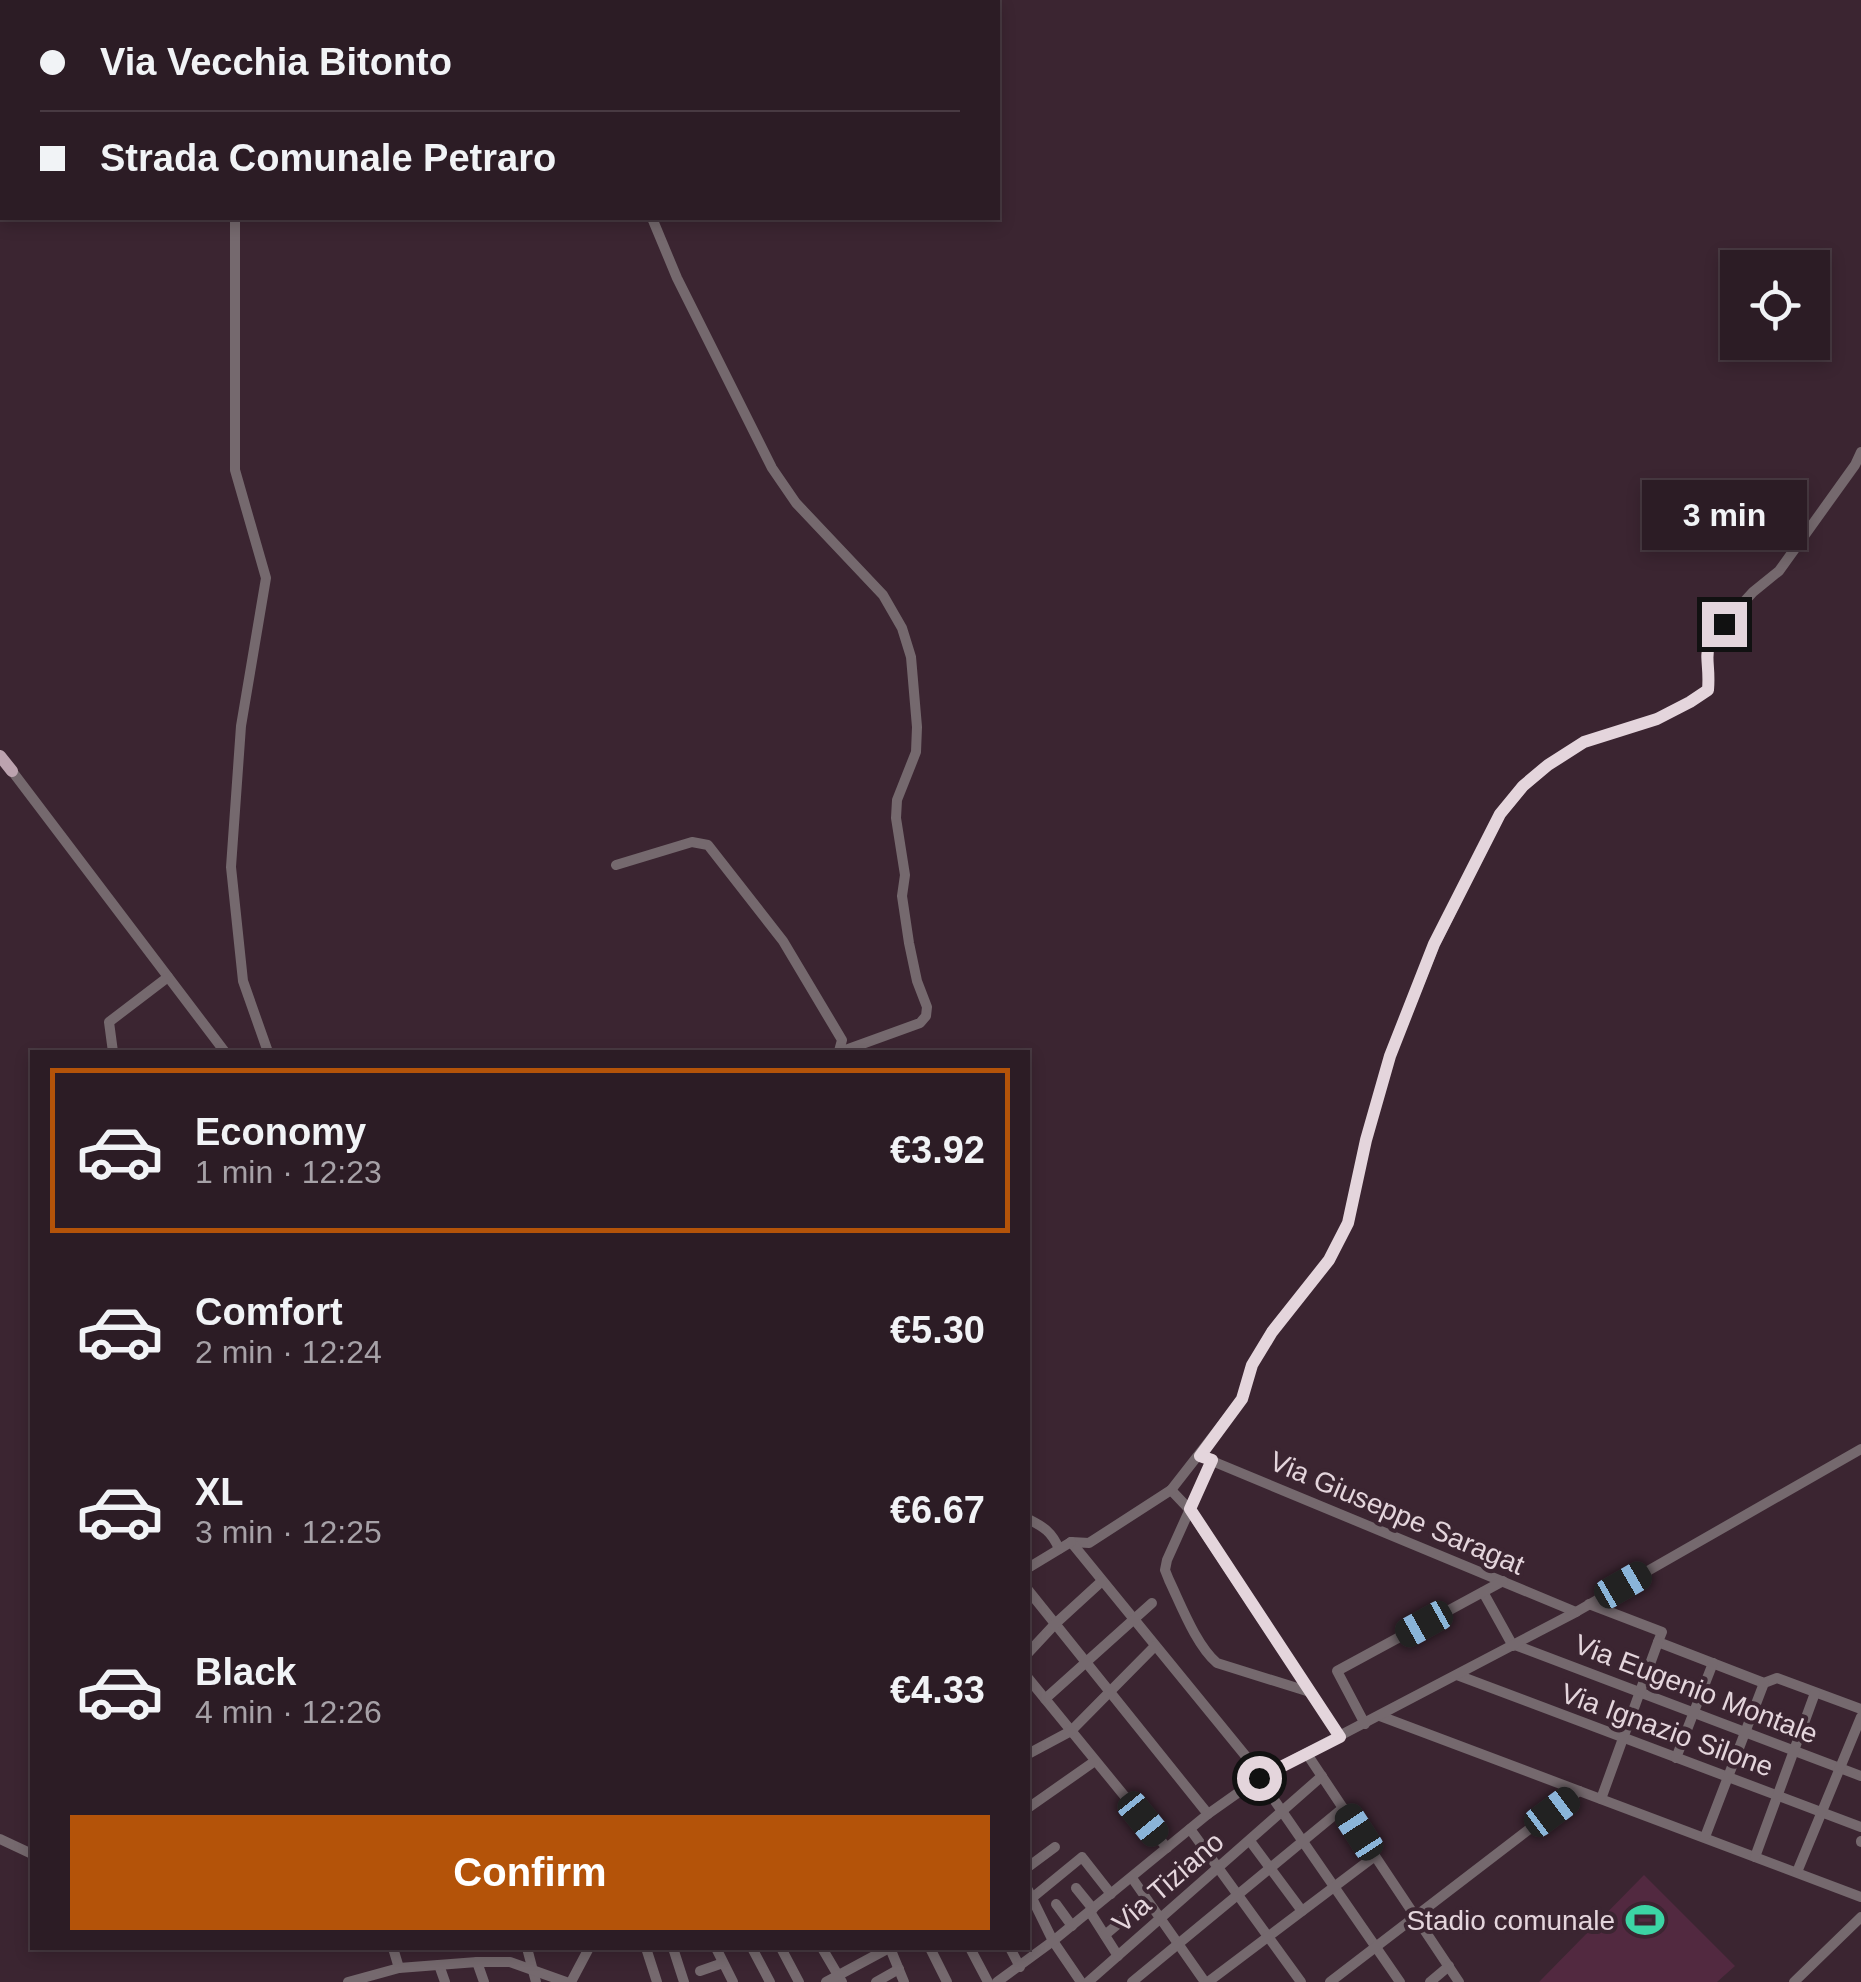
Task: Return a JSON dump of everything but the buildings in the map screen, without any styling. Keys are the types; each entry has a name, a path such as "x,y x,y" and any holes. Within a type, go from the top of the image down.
{"main road":[{"path":"0,756 6,768"}],"street":[{"path":"234,220 235,470 266,578 241,726 231,867 243,982 267,1050"},
{"path":"653,220 677,278 772,468 796,503 883,595 902,628 911,658 916,752 897,800 896,818 905,875 902,896 907,928 928,1007 920,1024 846,1050"},
{"path":"1310,1692 1217,1662 1210,1656 1165,1570 1206,1458 1242,1399 1252,1365 1272,1332 1329,1260 1348,1223 1390,1056 1434,944 1500,814 1523,786 1584,742 1657,719 1708,690 1709,640 1753,592 1779,571 1855,466 1861,452"},
{"path":"6,768 223,1050"},
{"path":"616,864 692,842 708,845 783,941 842,1040 840,1050"},
{"path":"113,1050 108,1022 168,977"},
{"path":"998,1982 1260,1777 1576,1612 1861,1449"},
{"path":"1030,1567 1070,1542 1089,1543 1171,1490 1206,1458"},
{"name":"Via Giuseppe Saragat","path":"1206,1458 1576,1612"},
{"path":"1171,1490 1190,1509 1340,1737"},
{"path":"1030,1520 1045,1527 1058,1549"},
{"path":"1070,1542 1260,1777 1400,1982"},
{"path":"1030,1651 1102,1581"},
{"path":"1364,1724 1337,1671 1502,1581"},
{"path":"1482,1592 1514,1645"},
{"path":"1030,1593 1208,1814"},
{"path":"1152,1603 1085,1662 1037,1696 1096,1760 1167,1848"},
{"path":"1589,1604 1662,1632 1602,1799"},
{"path":"1658,1642 1764,1683 1778,1678 1861,1713 1797,1872"},
{"name":"Via Eugenio Montale","path":"1514,1645 1861,1776"},
{"path":"1030,1753 1071,1731 1155,1646"},
{"path":"1676,1758 1712,1664"},
{"name":"Via Ignazio Silone","path":"1457,1675 1861,1827"},
{"path":"1705,1837 1764,1683"},
{"path":"1755,1856 1815,1693"},
{"path":"1380,1716 1861,1896"},
{"path":"1307,1754 1458,1982"},
{"path":"1030,1807 1096,1760"},
{"name":"Via Tiziano","path":"1085,1982 1322,1776"},
{"path":"1330,1982 1579,1791"},
{"path":"1132,1982 1343,1808"},
{"path":"1190,1829 1302,1982"},
{"path":"0,1839 30,1853"},
{"path":"1250,1841 1302,1912"},
{"path":"1030,1866 1055,1847"},
{"path":"1132,1878 1207,1982 1375,1856"},
{"path":"1085,1982 1054,1941 1030,1894 1082,1857 1111,1894"},
{"path":"1076,1888 1118,1956"},
{"path":"1056,1904 1072,1926"},
{"path":"1105,1935 1132,1913"},
{"path":"1794,1982 1861,1917"},
{"path":"394,1950 399,1968"},
{"path":"528,1950 534,1976"},
{"path":"348,1982 399,1968 477,1962 510,1962 534,1976 568,1982 588,1950"},
{"path":"647,1950 657,1982"},
{"path":"674,1950 684,1982"},
{"path":"718,1950 731,1982"},
{"path":"753,1950 770,1982"},
{"path":"782,1950 799,1982"},
{"path":"823,1950 840,1978"},
{"path":"826,1982 887,1950"},
{"path":"891,1950 904,1982"},
{"path":"931,1950 947,1982"},
{"path":"971,1950 988,1982"},
{"path":"1011,1950 1020,1967"},
{"path":"477,1962 484,1982"},
{"path":"700,1970 723,1963"},
{"path":"439,1965 445,1982"},
{"path":"1430,1982 1449,1966"},
{"path":"876,1982 899,1969"}],"shaded area":[{"name":"Stadio comunale","path":"1644,1875 1735,1966 1717,1982 1539,1982"}],"place":[{"name":"Stadio comunale","path":"1645,1920"}],"route":[{"path":"1259,1778 1340,1737 1190,1509 1212,1460 1200,1456 1242,1399 1252,1365 1272,1332 1329,1260 1348,1223 1390,1056 1434,944 1500,814 1523,786 1584,742 1657,719 1708,690 1709,640 1724,624"}]}
